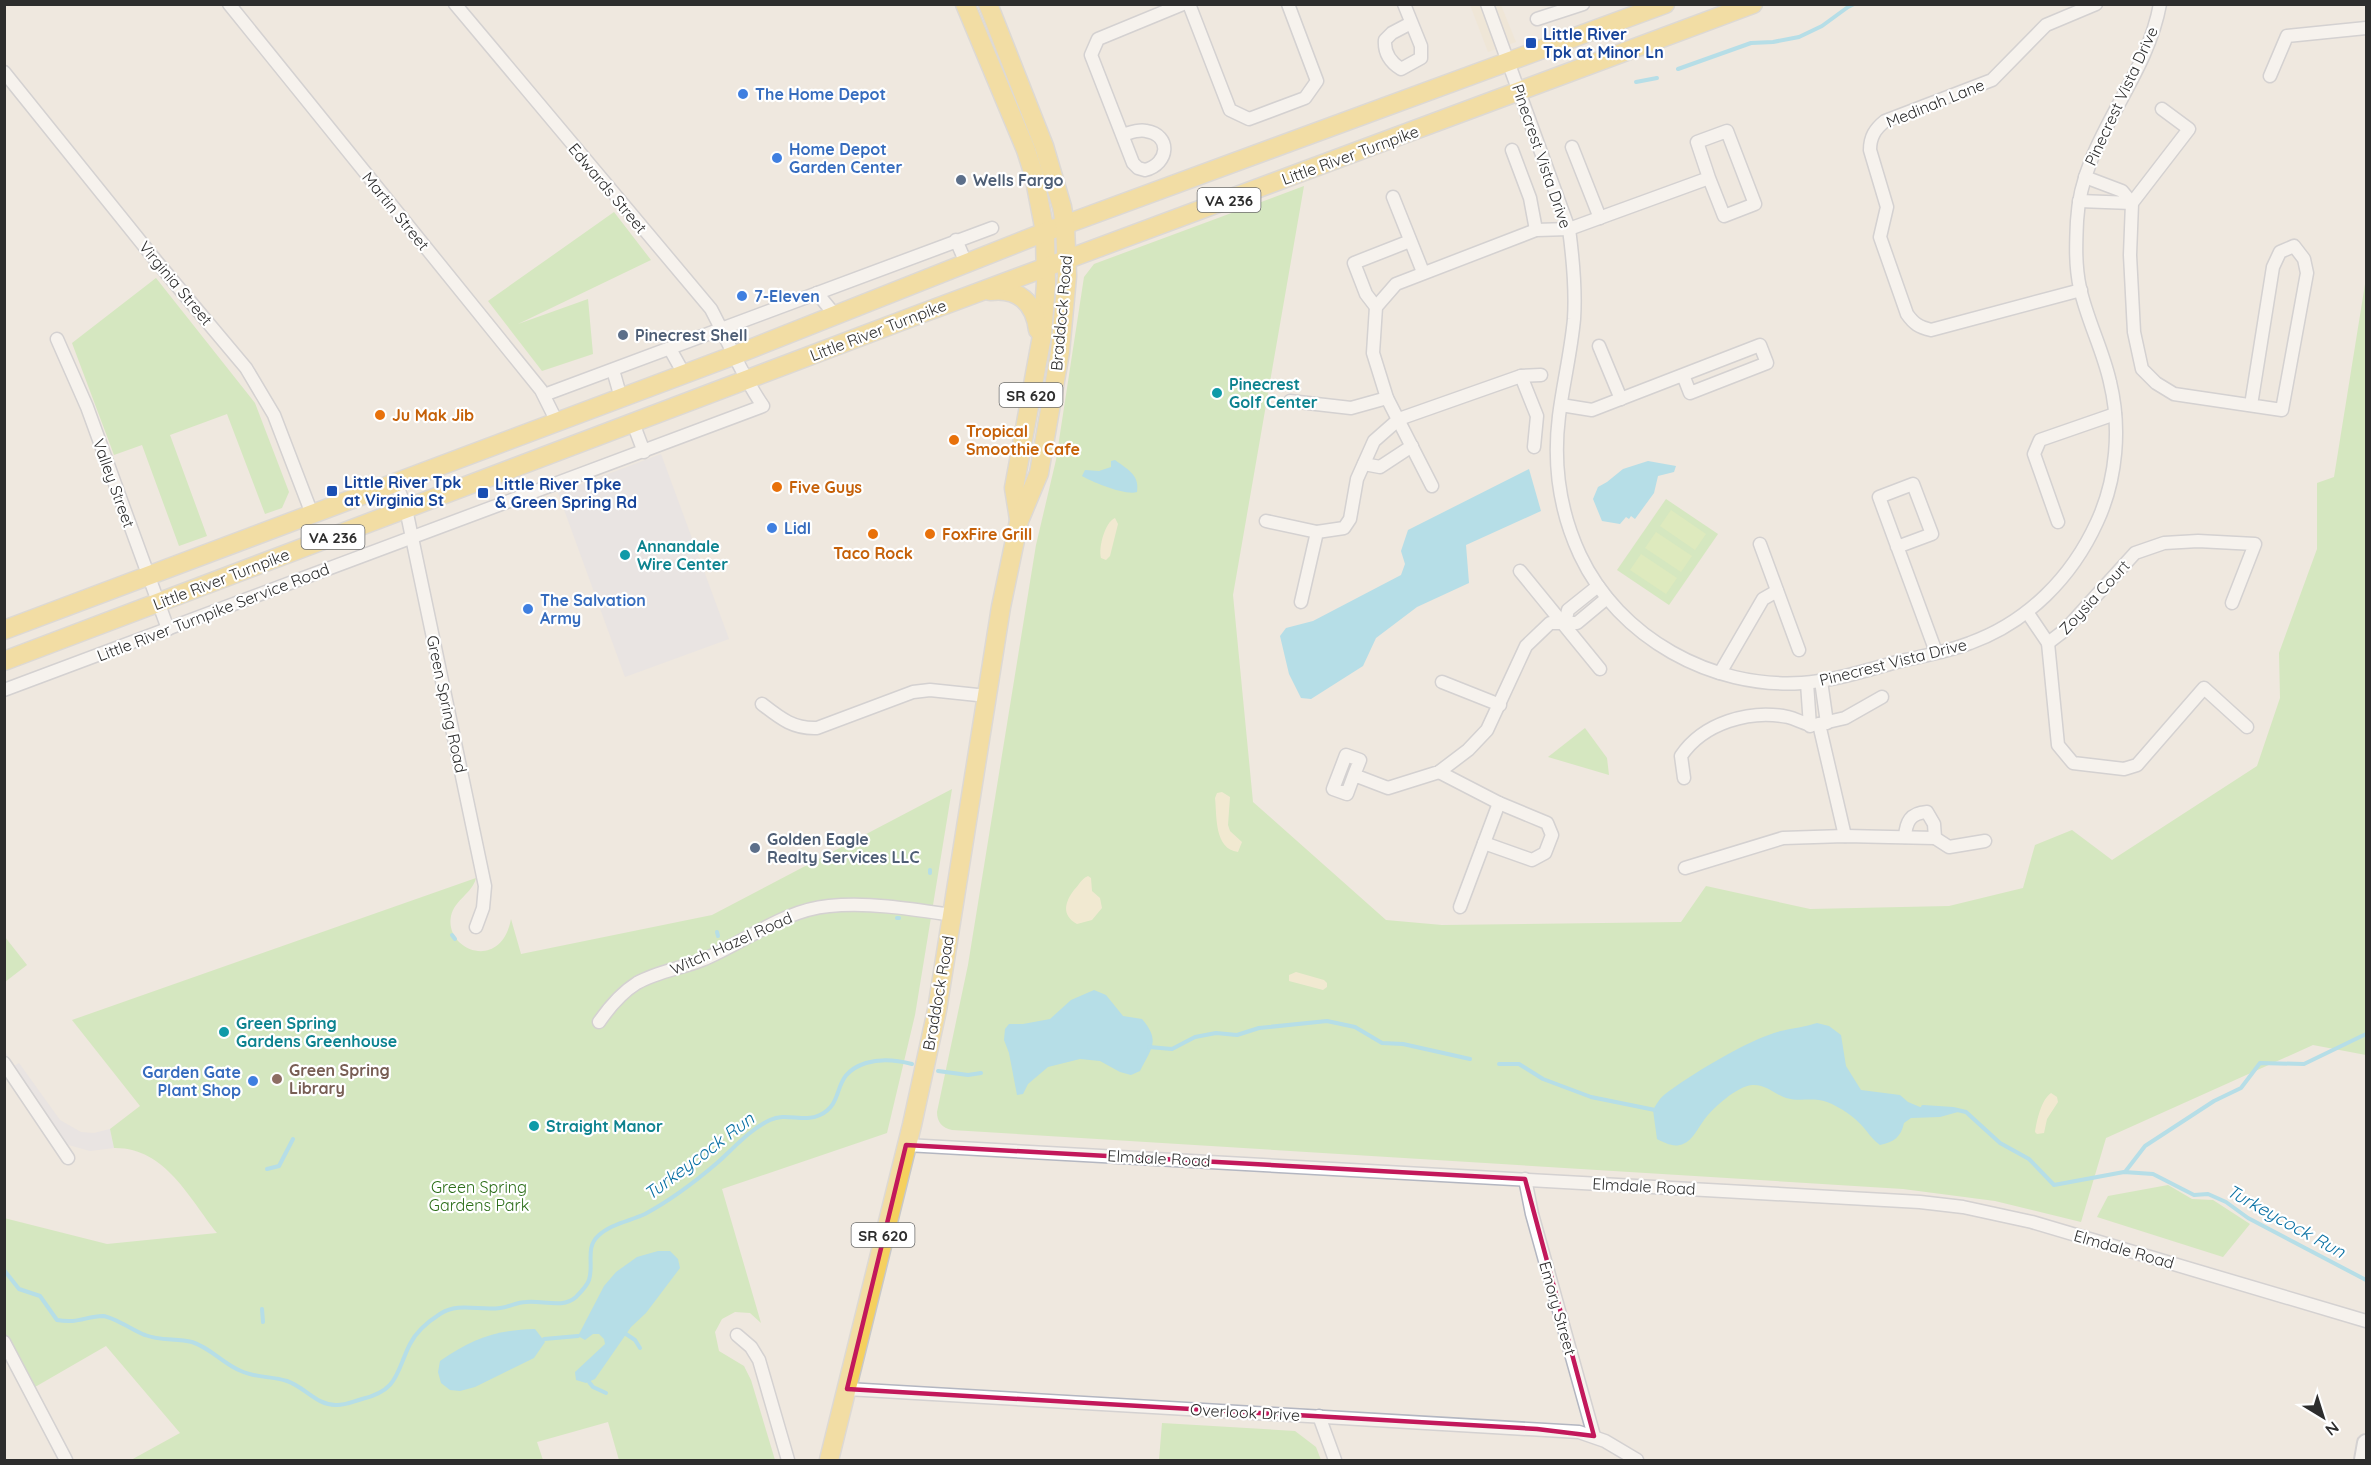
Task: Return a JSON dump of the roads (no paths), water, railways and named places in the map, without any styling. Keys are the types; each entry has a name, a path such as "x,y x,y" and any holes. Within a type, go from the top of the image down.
{"main road":[{"name":"Braddock Road","path":"965,4 1026,150 1034,176 1045,232 1046,268 1040,348 1014,488 1019,521"},
{"name":"Braddock Road","path":"829,1461 937,1010 1001,607 1019,521 1039,473 1061,342 1067,261 1065,225 1059,194 1044,146 988,4"},
{"name":"Little River Turnpike","path":"4,661 976,293 1753,4"},
{"name":"Little River Turnpike","path":"4,630 735,355 1045,232 1662,5"},
{"path":"976,293 1007,291 1022,297 1029,303 1037,319 1040,348"}],"street":[{"name":"Martin Street","path":"229,4 544,395 557,422"},
{"name":"Edwards Street","path":"454,4 711,309 746,381"},
{"path":"1122,135 1091,55 1098,39 1183,4"},
{"path":"1189,4 1230,110 1249,119 1305,98 1317,81 1288,4"},
{"path":"1404,4 1412,23"},
{"name":"Pinecrest Vista Drive","path":"1487,4 1569,229 1575,296 1561,405 1557,460 1563,506 1582,559 1607,598 1629,621 1651,640 1673,654 1720,673 1752,681 1807,682 1821,681 1974,642 1996,632 2042,600 2073,565 2088,541 2100,516 2113,469 2115,414 2110,381 2081,290 2076,242 2079,201 2092,154 2144,54 2160,4"},
{"path":"1537,19 1583,4"},
{"name":"Medinah Lane","path":"2081,290 1931,330 1920,328 1907,314 1880,237 1887,207 1870,143 1878,126 1886,121 1992,80 2046,25 2096,4"},
{"path":"2270,76 2288,36 2367,28"},
{"name":"Virginia Street","path":"4,72 157,262 246,368 274,415 312,514"},
{"path":"2162,109 2189,129 2132,203 2130,255 2134,332 2142,369 2156,383 2174,394 2282,410 2307,273 2304,259 2294,246 2280,252 2273,267 2251,405"},
{"path":"1727,130 1755,204 1724,216 1709,178 1697,142 1727,130"},
{"path":"1572,147 1600,218"},
{"path":"1512,150 1530,198 1536,230"},
{"path":"2085,177 2122,191 2132,203"},
{"path":"1432,486 1400,419 1387,398 1373,353 1376,307 1396,284 1536,230 1569,229 1709,178"},
{"path":"1393,197 1423,272"},
{"path":"2079,201 2132,203"},
{"path":"544,395 992,228"},
{"path":"956,240 966,264"},
{"path":"1376,307 1366,294 1354,263 1410,241"},
{"path":"817,293 835,315"},
{"name":"Valley Street","path":"57,339 87,407 168,629"},
{"path":"1561,405 1592,410 1760,345 1767,363 1690,393 1683,375"},
{"path":"1599,346 1621,399"},
{"path":"670,349 684,374"},
{"path":"613,370 621,398"},
{"path":"1266,522 1317,532 1344,528 1350,519 1357,478 1374,441 1400,419 1521,376 1541,375"},
{"path":"1521,376 1537,416 1534,447"},
{"name":"Little River Turnpike Service Road","path":"4,690 763,406 746,381"},
{"path":"1290,401 1350,408 1387,398"},
{"path":"2058,522 2034,454 2040,440 2115,414"},
{"path":"633,423 644,452"},
{"path":"1364,464 1380,467 1412,446"},
{"name":"Green Spring Road","path":"396,483 406,509 484,886 483,908 476,927"},
{"path":"1897,547 1932,534 1913,484 1879,497 1897,547 1936,652"},
{"path":"1301,602 1317,532"},
{"name":"Zoysia Court","path":"2048,643 2066,630 2134,553 2164,543 2198,541 2255,544 2232,603"},
{"path":"1760,544 1799,650"},
{"path":"1520,571 1565,623 1600,669"},
{"path":"1565,623 1568,610 1598,586"},
{"path":"1720,673 1763,599 1777,591"},
{"path":"1354,775 1388,788 1439,772 1468,750 1487,730 1526,646 1550,623 1577,623 1607,598"},
{"path":"2027,612 2048,643 2058,745 2073,763 2124,769 2137,765 2204,688 2247,727"},
{"path":"1819,724 1821,681"},
{"path":"1442,682 1500,705"},
{"path":"1807,682 1845,836"},
{"path":"762,705 795,727 817,728 913,692 930,690 987,696"},
{"path":"1684,778 1681,756 1690,742 1726,722 1751,716 1768,715 1819,724 1845,718 1882,696"},
{"path":"1439,772 1499,803 1547,823 1552,835 1545,853 1532,860 1484,843"},
{"path":"1460,907 1499,803"},
{"path":"1905,837 1906,826 1910,818 1918,813 1927,812 1934,824 1935,838"},
{"path":"1685,868 1783,838 1845,836 1935,838 1949,847 1985,841"},
{"name":"Witch Hazel Road","path":"599,1022 612,1002 639,982 702,960 789,916 827,906 854,905 907,907 952,915"},
{"path":"4,1063 68,1158"},
{"name":"Elmdale Road","path":"906,1145 1845,1196 1963,1207 2043,1225 2367,1321"},
{"name":"Emory Street","path":"1525,1179 1532,1214 1594,1436"},
{"path":"737,1335 752,1347 759,1360 788,1461"},
{"path":"4,1342 66,1461"},
{"name":"Overlook Drive","path":"847,1389 1579,1432 1594,1436 1637,1461"},
{"path":"1319,1416 1335,1461"},
{"path":"2363,1461 2367,1443"}],"water":[{"path":"1115,460 1135,477 1137,492 1117,490 1082,476 1085,470 1099,471 1111,467 1111,461"},
{"path":"1648,461 1676,466 1674,472 1658,476 1654,493 1635,519 1631,516 1629,519 1626,517 1620,524 1602,521 1593,499 1598,487 1623,469"},
{"path":"1529,469 1541,511 1466,545 1469,583 1417,607 1376,638 1363,666 1311,699 1301,698 1289,674 1280,636 1286,628 1313,621 1401,575 1405,564 1401,551 1408,530"},
{"path":"1094,990 1106,995 1123,1016 1142,1019 1148,1027 1153,1039 1152,1045 1140,1071 1131,1075 1100,1061 1080,1059 1048,1067 1028,1084 1023,1094 1017,1095 1009,1053 1004,1040 1005,1029 1009,1024 1050,1019 1071,1000"},
{"path":"1817,1023 1829,1026 1841,1035 1846,1066 1861,1090 1900,1095 1908,1102 1920,1107 1953,1109 1958,1112 1940,1117 1911,1118 1904,1123 1896,1138 1880,1145 1856,1120 1832,1104 1817,1100 1786,1098 1766,1088 1752,1085 1739,1089 1719,1104 1687,1142 1673,1145 1657,1139 1653,1110 1662,1097 1675,1087 1720,1058 1753,1041 1781,1031"},
{"path":"658,1251 670,1251 678,1259 680,1268 646,1313 631,1327 595,1379 586,1383 576,1380 575,1372 605,1344 599,1334 593,1334 585,1340 578,1336 604,1286 616,1272 637,1257"},
{"path":"535,1329 545,1342 534,1358 475,1387 460,1391 450,1390 441,1383 438,1372 440,1361 463,1346 508,1331"}],"waterway":[{"path":"1678,69 1751,43 1799,37 1822,26 1854,4"},
{"path":"1636,82 1657,78"},
{"path":"717,932 718,936"},
{"path":"452,935 455,939"},
{"name":"Turkeycock Run","path":"1149,1047 1172,1049 1195,1037 1216,1033 1237,1035 1259,1028 1327,1021 1355,1027 1382,1043 1403,1044 1470,1059"},
{"name":"Turkeycock Run","path":"2125,1172 2145,1146 2214,1101 2241,1088 2260,1063 2304,1064 2366,1034"},
{"name":"Turkeycock Run","path":"4,1270 19,1289 40,1296 57,1320 71,1321 97,1316 108,1317 151,1337 192,1342 235,1368 252,1375 287,1381 323,1403 347,1404 374,1395 390,1385 413,1340 423,1327 440,1314 454,1308 492,1309 523,1302 565,1303 571,1301 588,1282 592,1246 603,1232 645,1214 673,1197 709,1170 762,1124 782,1117 814,1117 828,1110 842,1081 855,1068 872,1061 884,1060 912,1064"},
{"name":"Turkeycock Run","path":"1499,1064 1519,1064 1543,1079 1591,1097 1655,1110"},
{"name":"Turkeycock Run","path":"938,1071 968,1075 981,1073"},
{"name":"Turkeycock Run","path":"1923,1107 1966,1112 2000,1143 2029,1159 2054,1185 2124,1172 2153,1174 2194,1195 2208,1194 2226,1202 2248,1218 2366,1280"},
{"path":"267,1169 279,1166 293,1139"},
{"path":"262,1309 263,1322"},
{"path":"626,1334 635,1340 640,1348"},
{"path":"544,1339 578,1336"},
{"path":"589,1382 593,1387 606,1393"}],"place":[{"name":"Little River Tpk at Minor Ln","path":"1531,43"},
{"name":"The Home Depot","path":"743,94"},
{"name":"Home Depot Garden Center","path":"777,158"},
{"name":"Wells Fargo","path":"961,180"},
{"name":"7-Eleven","path":"742,296"},
{"name":"Pinecrest Shell","path":"623,335"},
{"name":"Pinecrest Golf Center","path":"1217,393"},
{"name":"Ju Mak Jib","path":"380,415"},
{"name":"Tropical Smoothie Cafe","path":"954,440"},
{"name":"Five Guys","path":"777,487"},
{"name":"Little River Tpk at Virginia St","path":"332,491"},
{"name":"Little River Tpke & Green Spring Rd","path":"483,493"},
{"name":"Lidl","path":"772,528"},
{"name":"Taco Rock","path":"873,534"},
{"name":"FoxFire Grill","path":"930,534"},
{"name":"Annandale Wire Center","path":"625,555"},
{"name":"The Salvation Army","path":"528,609"},
{"name":"Golden Eagle Realty Services LLC","path":"755,848"},
{"name":"Green Spring Gardens Greenhouse","path":"224,1032"},
{"name":"Green Spring Library","path":"277,1079"},
{"name":"Garden Gate Plant Shop","path":"253,1081"},
{"name":"Straight Manor","path":"534,1126"}],"park label":[{"name":"Green Spring Gardens Park","path":"479,1196"}]}
